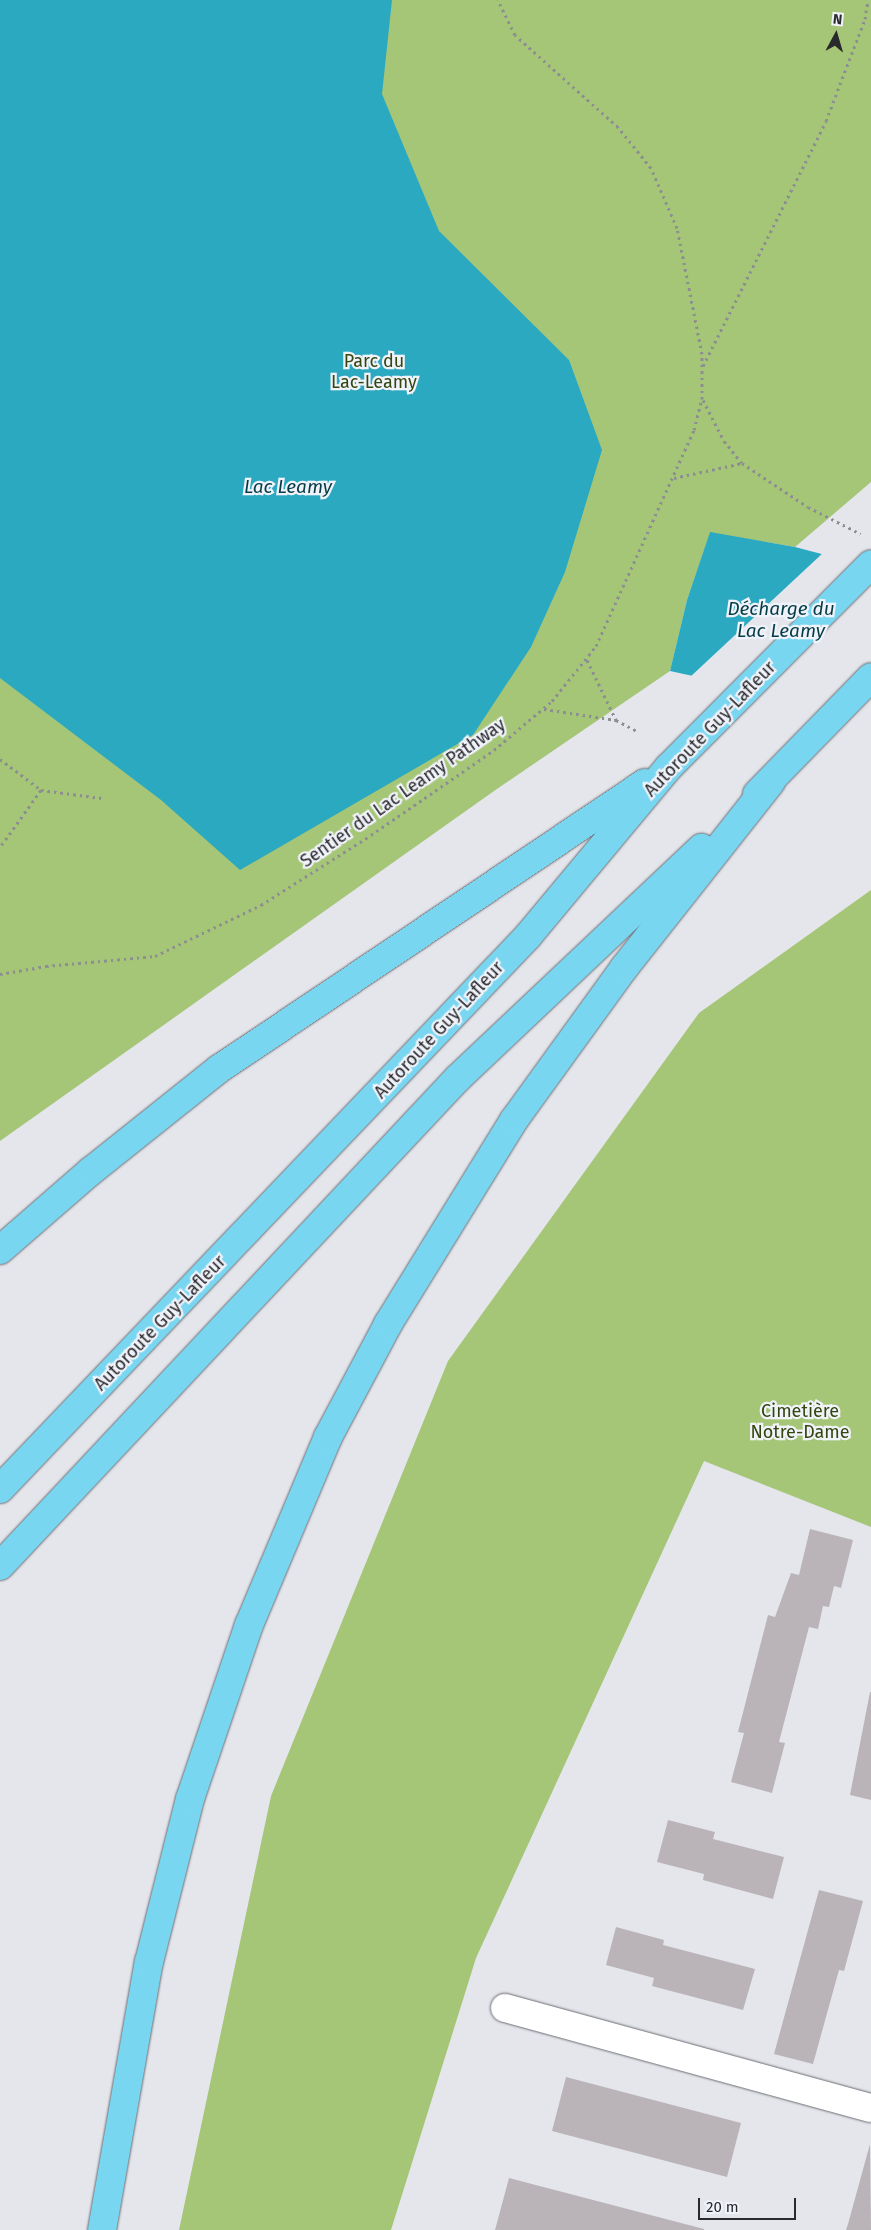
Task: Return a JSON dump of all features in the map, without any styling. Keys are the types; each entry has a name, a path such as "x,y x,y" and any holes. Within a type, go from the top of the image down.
{"highway":[{"name":"Autoroute Guy-Lafleur","path":"0,1489 528,936 669,767 871,564"},
{"path":"0,1566 458,1078 770,782 871,677"},
{"path":"0,1250 90,1170 219,1069 478,892 669,767"},
{"path":"102,2230 145,1981 190,1798 249,1625 324,1446 388,1324 514,1120 624,968 770,782"}],"lane":[{"path":"505,2008 871,2108"}],"path":[{"name":"Sentier du Lac Leamy Pathway","path":"0,974 46,966 143,959 175,948 261,904 371,835 494,750 543,709 570,683 607,624 694,430 702,400 703,367 677,228 651,168 618,127 515,35 498,0"},
{"path":"703,367 826,121 865,18 868,0"},
{"name":"Sentier du Lac Leamy Pathway","path":"702,400 724,441 742,463 808,507 864,535"},
{"path":"674,478 742,463"},
{"path":"586,660 616,720"},
{"path":"543,709 616,720 637,731"},
{"path":"0,759 41,790 101,798"},
{"path":"0,847 41,790"}],"green space":[{"name":"Parc du Lac-Leamy","path":"0,0 871,0 871,482 795,547 710,533 687,600 670,671 494,791 0,1141"},
{"name":"Cimetière Notre-Dame","path":"871,890 871,1527 704,1461 476,1958 391,2230 179,2230 271,1796 448,1361 699,1013"}],"water":[{"name":"Lac Leamy","path":"0,0 392,0 382,94 439,231 569,360 602,450 565,572 531,647 473,735 240,870 161,800 0,678"},
{"name":"Décharge du Lac Leamy","path":"710,532 795,547 871,567 871,715 670,671 687,600"}],"pier":[{"name":"Décharge du Lac Leamy","path":"824,552 871,565 871,717 689,678"}],"building":[{"path":"810,1529 853,1540 841,1588 834,1586 829,1607 823,1606 818,1629 809,1627 779,1742 785,1743 772,1793 731,1782 744,1733 738,1732 768,1615 775,1617 791,1573 799,1575"},
{"path":"871,1692 871,1800 850,1795"},
{"path":"668,1820 715,1832 713,1839 784,1857 773,1899 703,1880 704,1874 657,1862"},
{"path":"819,1890 863,1901 844,1971 839,1970 813,2064 774,2054"},
{"path":"616,1927 664,1940 663,1945 755,1969 743,2010 652,1986 654,1978 606,1965"},
{"path":"566,2077 741,2123 727,2177 552,2131"},
{"path":"870,2144 871,2230 846,2230 848,2224"},
{"path":"509,2178 704,2229 704,2230 495,2230"}]}
